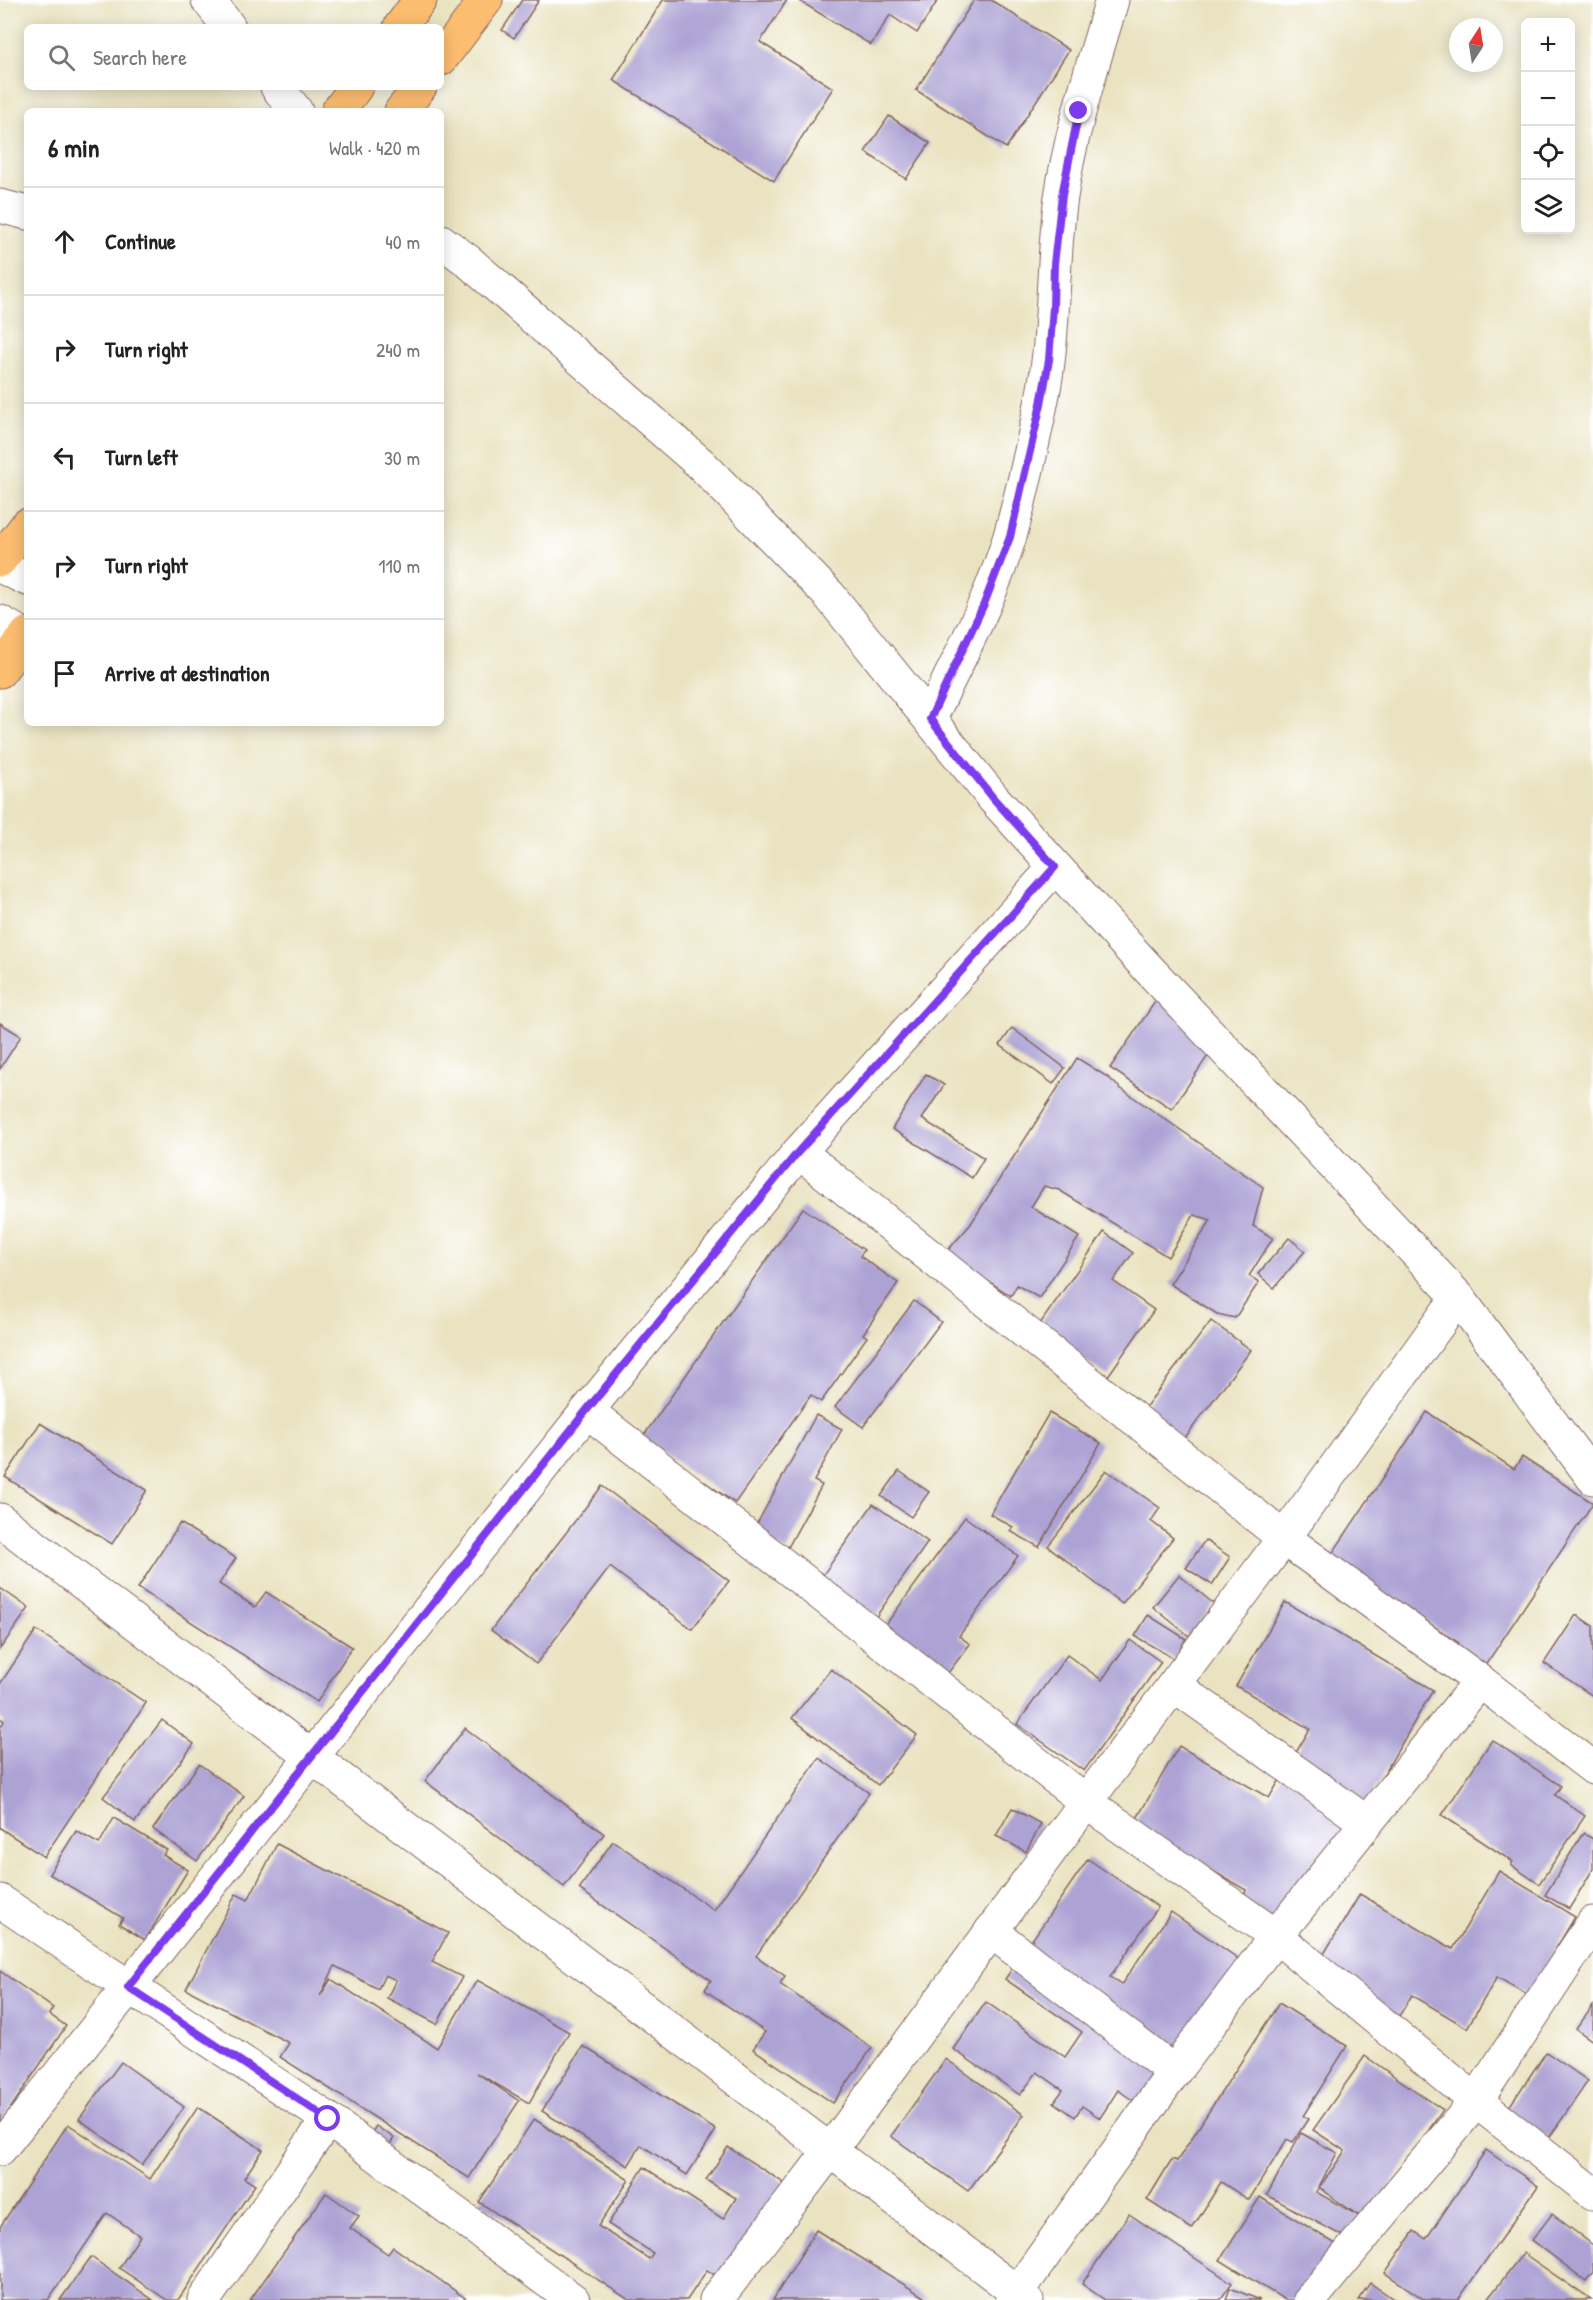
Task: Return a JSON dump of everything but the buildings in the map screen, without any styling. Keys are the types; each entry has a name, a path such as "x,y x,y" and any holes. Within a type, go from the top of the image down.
{"main road":[{"path":"402,24 420,0"},
{"path":"444,55 486,0"},
{"path":"340,108 354,90"},
{"path":"403,108 418,90"},
{"path":"0,560 24,529"},
{"path":"0,671 17,631"}],"street":[{"path":"208,0 228,24"},
{"path":"930,719 984,604 1010,537 1049,360 1054,264 1062,195 1079,111 1112,0"},
{"path":"279,90 294,108"},
{"path":"0,206 24,212"},
{"path":"444,243 468,261 702,465 829,595 994,799 1143,963 1458,1297 1593,1478"},
{"path":"0,566 24,578"},
{"path":"0,2149 586,1411 798,1152 1055,867"},
{"path":"798,1152 1284,1538 1480,1681 1593,1768"},
{"path":"716,2300 830,2151 1086,1802 1284,1538 1458,1297"},
{"path":"586,1411 1086,1802 1276,1936 1476,2101 1593,2193"},
{"path":"0,1520 830,2151 1019,2298 1174,2072 1276,1936 1480,1681"},
{"path":"1174,1685 1366,1822"},
{"path":"0,1901 328,2119 573,2300"},
{"path":"1310,2300 1476,2101 1593,1923"},
{"path":"991,1931 1174,2072"},
{"path":"204,2300 328,2119"}],"route":[{"path":"328,2119 128,1987 586,1411 798,1152 1055,867 994,799 930,719 984,604 1010,537 1049,360 1054,264 1062,195 1079,111"}]}
